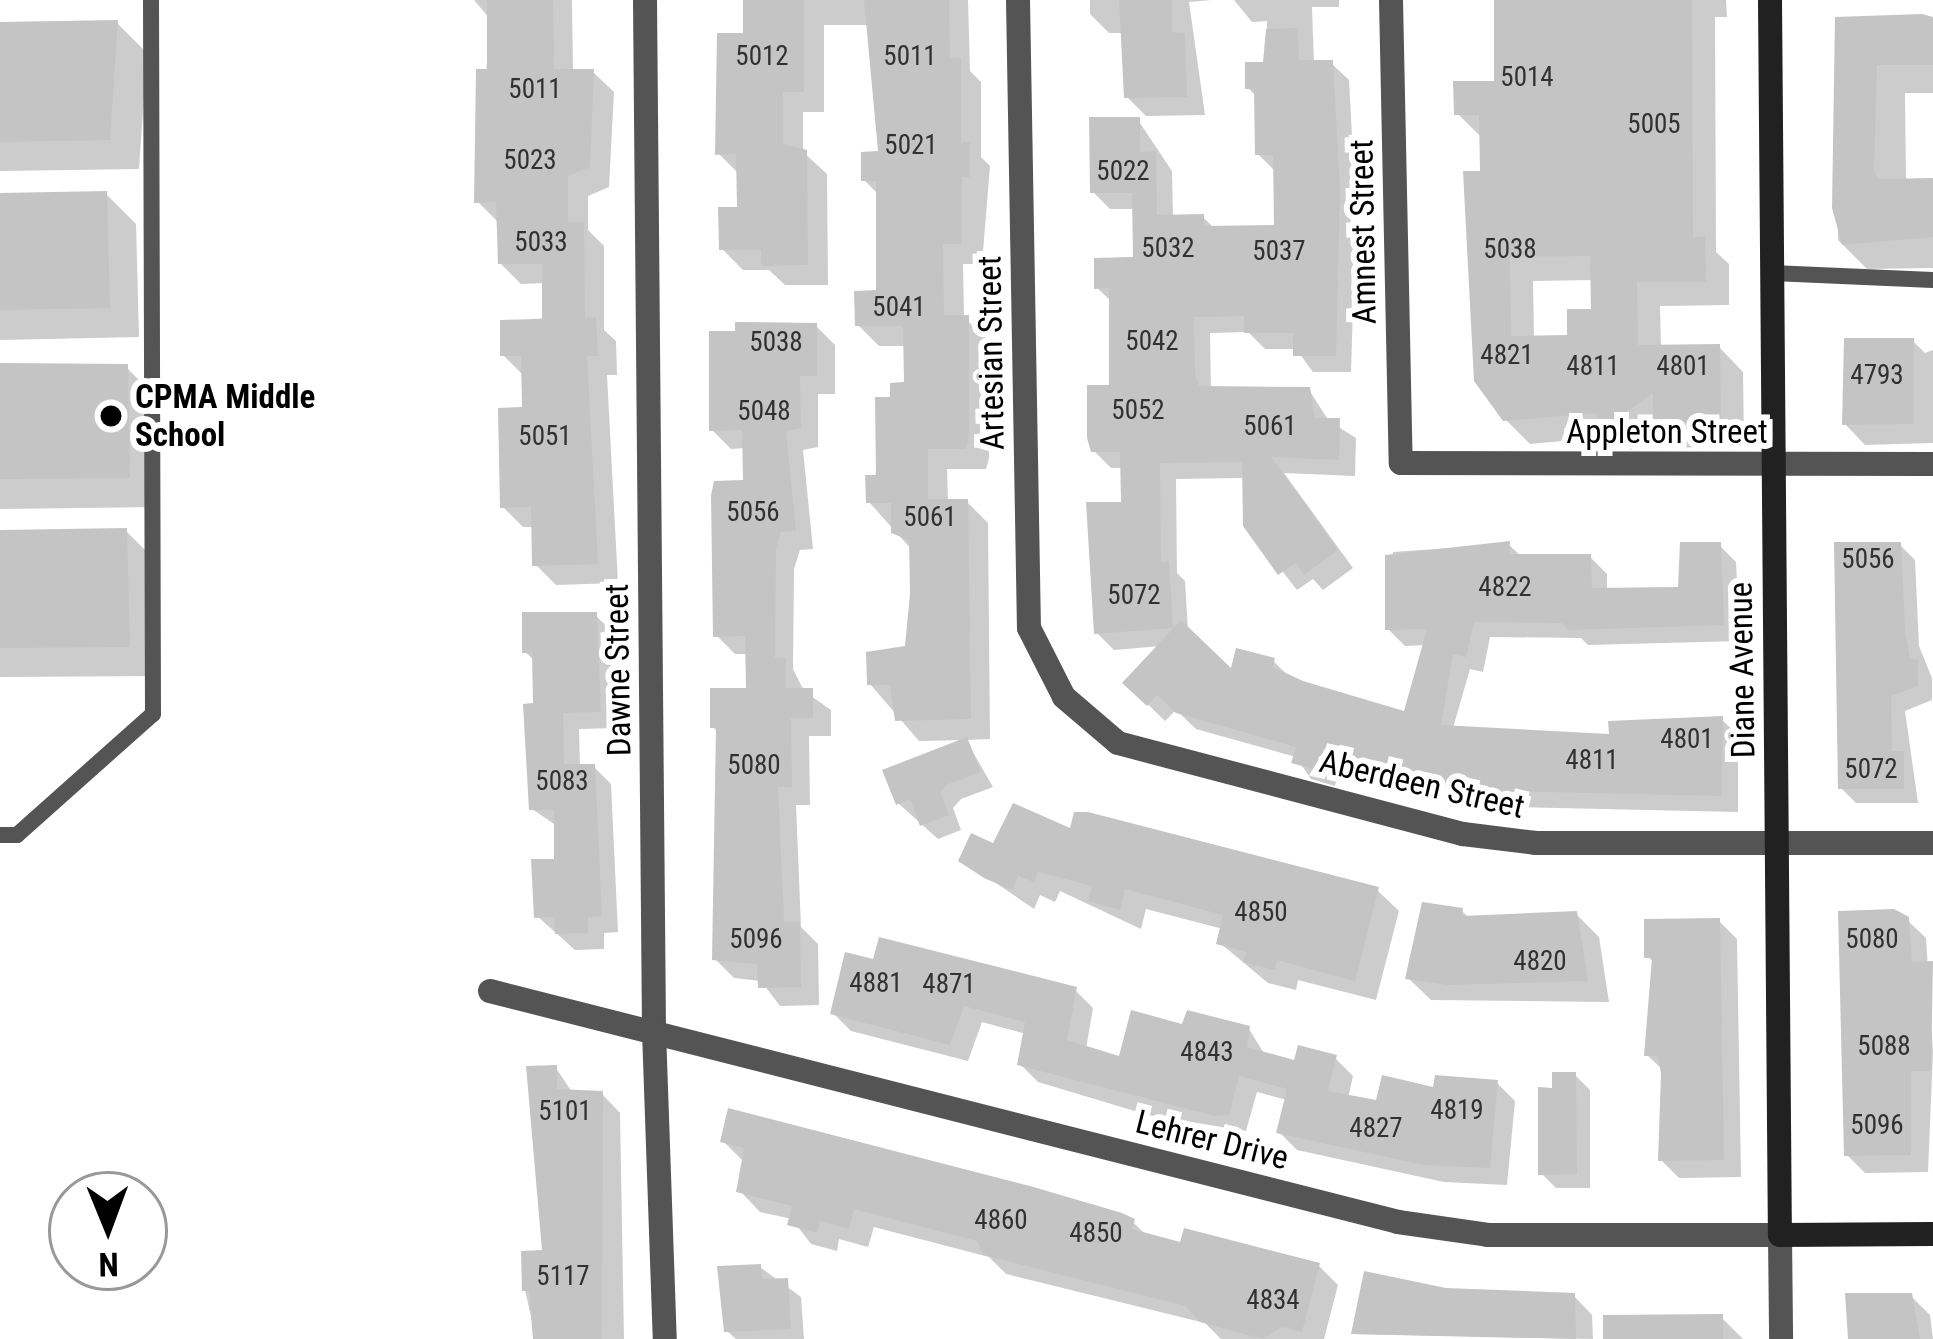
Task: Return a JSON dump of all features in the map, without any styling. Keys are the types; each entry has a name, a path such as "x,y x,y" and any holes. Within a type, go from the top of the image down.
{"street":[{"name":"Dawne Street","path":"645,0 654,1031 664,1339"},
{"name":"Artesian Street","path":"1018,0 1029,628 1064,697"},
{"name":"Amnest Street","path":"1390,0 1401,463"},
{"name":"Diane Avenue","path":"1770,0 1781,1339"},
{"name":"Appleton Street","path":"1401,463 1933,464"},
{"name":"Aberdeen Street","path":"1064,697 1118,743 1463,834 1536,843 1933,843"},
{"name":"Lehrer Drive","path":"490,991 1398,1222 1489,1235 1933,1234"}],"lane":[{"path":"0,836 17,836 153,714 151,0"},
{"path":"1770,273 1933,280"}],"building":[{"path":"487,0 553,0 554,69 594,69 590,167 568,176 568,222 584,222 585,318 596,317 598,356 587,356 598,564 532,566 531,507 500,508 498,408 522,407 521,356 500,356 500,320 542,319 542,264 498,264 496,202 474,203 476,69 487,69"},
{"path":"743,0 804,0 804,92 783,92 783,144 807,150 808,265 761,266 761,250 719,250 718,207 737,207 736,154 715,155 717,33 743,33"},
{"path":"864,0 949,0 950,58 961,58 961,142 970,142 970,177 962,177 962,244 943,244 944,315 969,315 969,435 966,449 928,449 928,499 968,499 971,719 895,721 890,685 867,685 866,652 905,646 910,594 909,540 891,533 891,503 866,503 865,475 876,475 875,397 890,397 890,383 904,382 903,326 855,326 854,291 876,290 876,181 861,181 861,152 878,151"},
{"path":"1119,0 1172,0 1172,32 1185,33 1187,97 1124,98"},
{"path":"1494,0 1692,0 1693,237 1705,237 1706,282 1637,282 1638,345 1720,344 1721,420 1653,424 1653,393 1605,427 1595,413 1503,421 1474,381 1463,171 1480,171 1479,115 1454,115 1453,81 1494,81","holes":["1590,256 1591,309 1567,309 1567,335 1511,336 1510,257"]},
{"path":"1835,17 1933,17 1933,65 1877,65 1874,171 1878,179 1933,178 1933,237 1842,245 1832,208"},
{"path":"118,20 110,140 0,142 0,22"},
{"path":"1298,28 1299,60 1333,60 1340,191 1336,356 1293,356 1293,333 1244,333 1244,316 1194,317 1195,374 1199,386 1310,387 1315,418 1340,418 1339,460 1271,457 1338,550 1304,575 1296,563 1278,575 1243,526 1242,462 1160,463 1161,562 1169,561 1173,628 1094,634 1086,502 1121,502 1120,452 1091,452 1087,438 1087,385 1109,385 1109,288 1094,289 1094,258 1133,257 1132,193 1090,193 1089,117 1140,117 1140,152 1156,151 1157,215 1204,214 1204,226 1274,225 1273,155 1255,155 1254,89 1245,89 1245,62 1263,62 1266,29"},
{"path":"107,191 110,308 0,310 0,193"},
{"path":"735,322 817,323 817,376 800,376 801,428 786,431 796,531 781,532 776,548 775,658 786,658 786,688 813,688 813,718 791,718 792,787 778,787 784,922 800,922 801,987 758,988 757,964 712,960 716,728 710,728 710,688 746,688 745,636 713,637 711,495 714,481 743,480 742,430 709,431 709,331 735,331"},
{"path":"1844,338 1914,338 1914,424 1842,425"},
{"path":"0,363 128,364 130,478 0,479"},
{"path":"127,528 130,647 0,648 0,530"},
{"path":"1510,541 1509,554 1591,554 1592,588 1678,587 1680,542 1721,542 1724,625 1568,630 1562,623 1474,622 1466,657 1453,654 1441,725 1609,734 1608,721 1723,716 1722,796 1455,790 1335,755 1323,756 1319,771 1291,763 1296,747 1176,713 1157,695 1147,706 1122,683 1181,620 1231,668 1236,648 1275,658 1273,667 1303,681 1404,711 1427,629 1385,630 1385,555"},
{"path":"1834,542 1901,542 1905,629 1910,659 1918,660 1918,686 1891,696 1892,751 1904,751 1904,789 1838,789"},
{"path":"522,612 597,612 601,712 563,713 564,764 595,764 602,916 588,917 588,933 555,934 554,917 534,918 531,859 554,859 554,810 529,810 523,704 533,703 532,653 522,653"},
{"path":"967,737 981,772 946,785 940,792 949,815 920,826 910,799 896,805 882,770"},
{"path":"1013,803 1070,828 1074,812 1088,812 1379,887 1355,981 1277,960 1275,970 1243,962 1246,952 1216,944 1223,915 1125,889 1120,910 1088,901 1092,886 1038,872 1034,882 1018,876 1012,890 958,861 971,833 993,843"},
{"path":"1422,902 1463,908 1462,916 1577,911 1588,981 1449,985 1405,979"},
{"path":"1894,909 1909,917 1912,962 1933,961 1931,1071 1911,1071 1911,1155 1844,1156 1838,911"},
{"path":"1720,918 1724,1160 1658,1161 1661,1074 1658,1056 1644,1056 1652,958 1644,958 1644,919"},
{"path":"879,937 1077,987 1067,1040 1119,1056 1131,1010 1182,1024 1187,1010 1250,1026 1247,1047 1294,1060 1298,1045 1337,1055 1328,1091 1376,1100 1382,1075 1433,1087 1435,1075 1498,1080 1490,1168 1424,1165 1276,1133 1287,1089 1239,1076 1229,1115 1215,1116 1017,1065 1025,1022 964,1006 950,1045 830,1014 845,952 873,959"},
{"path":"557,1065 557,1089 603,1091 602,1339 533,1339 529,1291 522,1291 521,1251 542,1250 526,1066"},
{"path":"1552,1072 1576,1072 1577,1174 1538,1175 1538,1087 1552,1088"},
{"path":"728,1108 1122,1213 1135,1219 1132,1229 1180,1242 1184,1228 1320,1263 1302,1332 1282,1327 1263,1339 1200,1322 1186,1306 983,1255 977,1241 854,1209 849,1229 820,1221 817,1233 787,1225 792,1206 736,1192 744,1148 720,1142"},
{"path":"761,1264 762,1279 788,1278 791,1329 724,1332 717,1266"},
{"path":"1364,1271 1446,1288 1575,1293 1576,1339 1351,1334"},
{"path":"1845,1293 1912,1293 1920,1339 1848,1339"},
{"path":"1723,1314 1723,1339 1603,1339 1603,1315"}],"place":[{"name":"CPMA Middle School","path":"111,416"}]}
